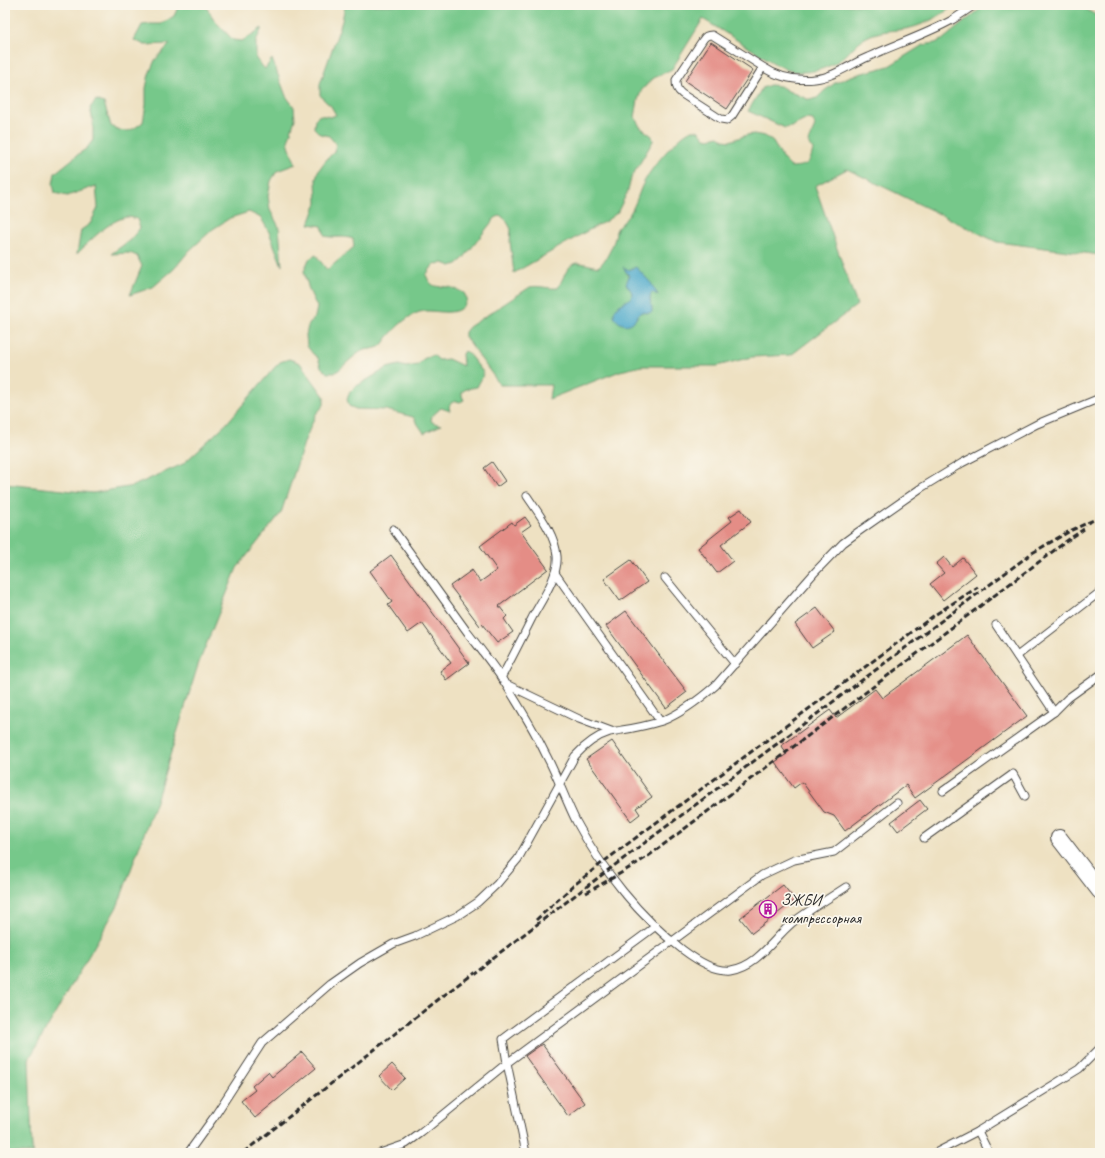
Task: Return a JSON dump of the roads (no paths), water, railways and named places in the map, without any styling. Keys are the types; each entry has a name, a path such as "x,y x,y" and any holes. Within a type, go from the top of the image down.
{"street":[{"path":"1059,838 1100,891"}],"lane":[{"path":"763,68 732,116 727,120 721,119 677,90 676,80 705,36 708,35 712,35 763,68 777,75 796,80 817,79 830,75 869,56 934,29 952,20 975,5"},
{"path":"188,1153 214,1117 262,1043 330,984 355,967 393,944 415,936 457,916 478,902 498,884 518,859 575,756 583,747 602,735 660,721 672,716 702,697 716,686 815,572 843,544 915,492 962,463 1037,424 1099,399"},
{"path":"501,678 555,573 557,566 557,556 554,543 543,519 527,496"},
{"path":"393,529 506,684 538,740 560,783 576,821 602,863 631,902 672,942 690,955 716,969 730,970 743,967 767,949 792,923 846,887"},
{"path":"555,573 660,721"},
{"path":"665,578 735,664"},
{"path":"1017,656 1100,592"},
{"path":"996,625 1054,712"},
{"path":"943,791 1054,712 1068,698 1100,675"},
{"path":"506,684 611,732"},
{"path":"924,838 1013,774 1025,796"},
{"path":"380,1153 406,1144 507,1063 762,875 794,860 834,852 897,803"},
{"path":"526,1153 503,1038 656,926"},
{"path":"935,1153 978,1131 1079,1069 1100,1048"},
{"path":"978,1131 989,1153"}],"water":[{"path":"623,267 629,270 636,267 651,283 658,295 652,292 650,300 652,312 641,312 634,321 628,325 620,323 614,317 615,310 618,306 629,299 632,294 626,284 629,276"}],"railway":[{"path":"244,1152 439,999 607,871 1032,553 1070,531 1100,517"},
{"path":"586,893 647,857 1084,529"},
{"path":"536,920 573,886 602,863 936,614 978,587"}],"place":[{"name":"ЗЖБИ компрессорная","path":"768,909"}]}
